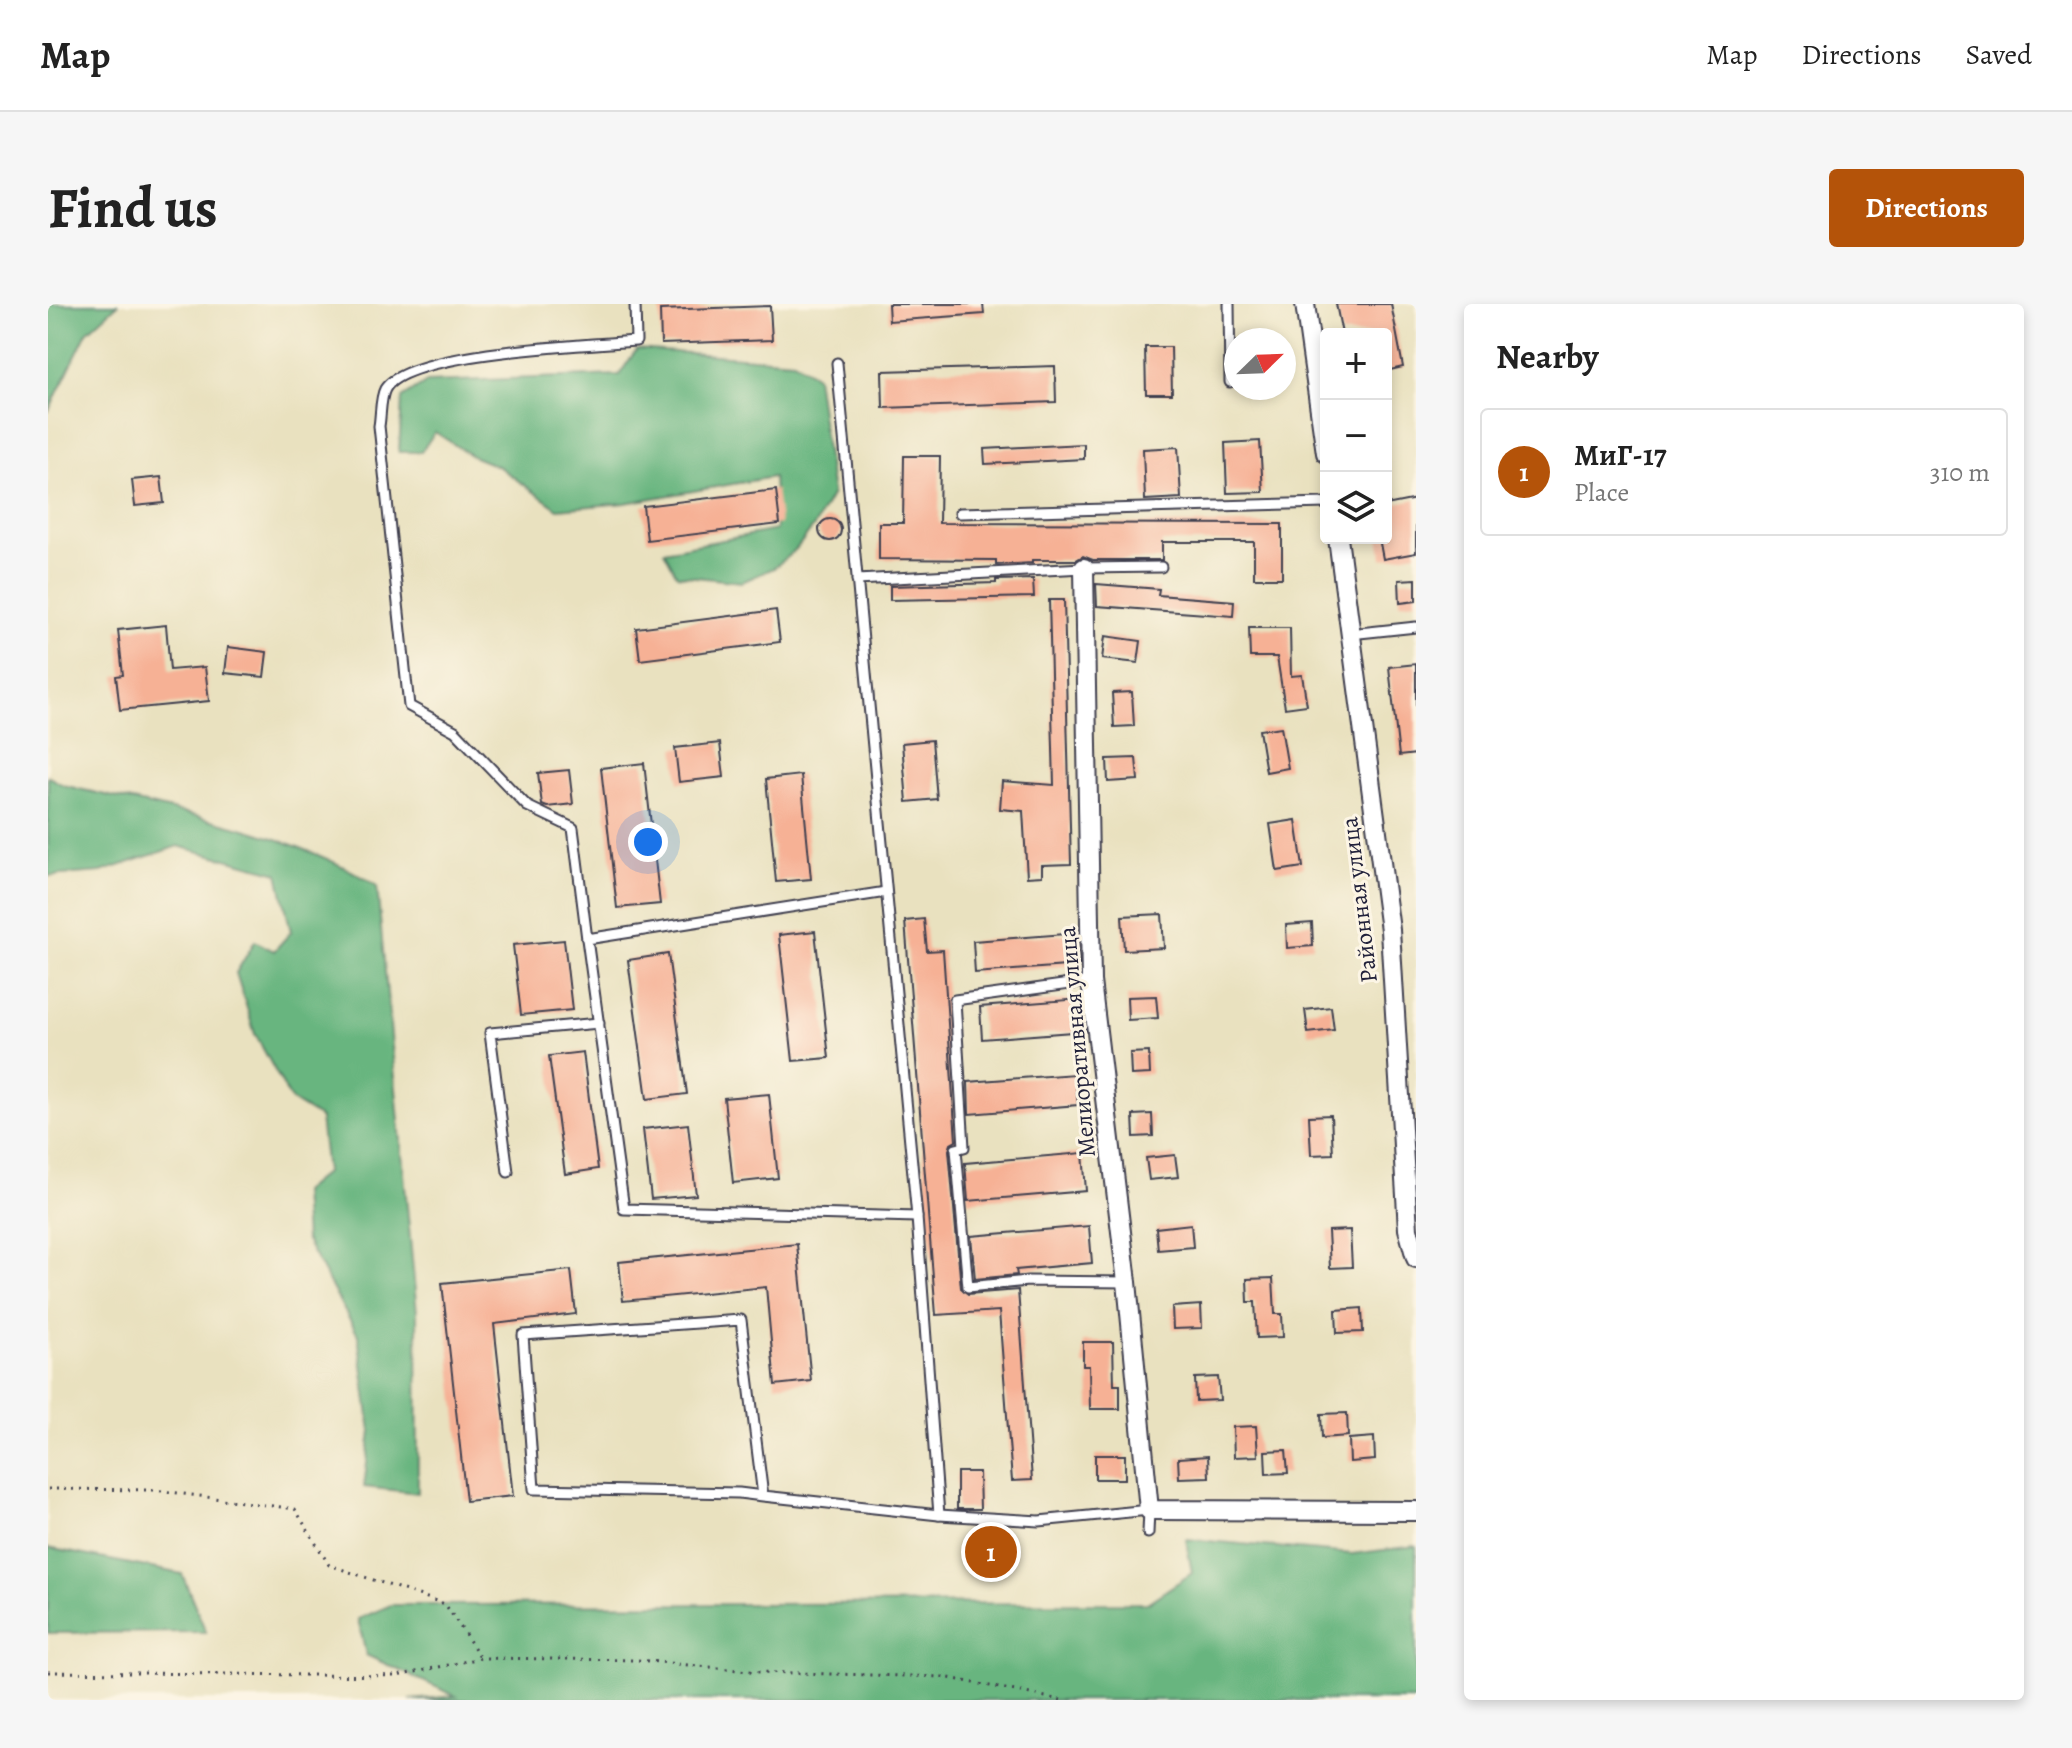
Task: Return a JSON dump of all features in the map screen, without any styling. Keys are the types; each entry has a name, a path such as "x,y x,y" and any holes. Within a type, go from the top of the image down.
{"street":[{"path":"1305,304 1320,410"},
{"name":"Районная улица","path":"1339,544 1390,930 1408,1229 1416,1258"},
{"name":"Мелиоративная улица","path":"1084,568 1091,981 1127,1282 1149,1510"},
{"path":"1149,1510 1416,1511"}],"lane":[{"path":"635,304 636,341 454,357 401,376 385,389 379,426 409,706 455,731 527,806 573,828 624,1209 917,1217"},
{"path":"1229,304 1229,328"},
{"path":"837,363 917,1217 939,1515"},
{"path":"960,513 1320,503"},
{"path":"857,580 1161,567"},
{"path":"1350,634 1416,627"},
{"path":"587,939 886,892"},
{"path":"1091,981 955,1000 964,1147 956,1149 968,1287 1028,1281 1127,1282"},
{"path":"508,1172 490,1033 599,1023"},
{"path":"763,1496 741,1320 523,1335 534,1489 763,1496 939,1515 1039,1521 1149,1510 1148,1533"}],"path":[{"path":"48,1489 155,1490 295,1509 329,1565 445,1604 481,1658"},
{"path":"48,1672 397,1676 481,1658 638,1660 759,1672 944,1677 1061,1700"}],"green space":[{"path":"48,304 118,304 87,332 48,412"},
{"path":"637,349 794,361 816,376 832,494 815,525 796,549 774,568 742,582 677,575 664,551 776,530 773,477 625,503 558,509 499,467 472,456 435,432 421,452 399,452 402,398 427,382 619,375"},
{"path":"48,776 63,785 266,836 343,866 377,886 417,1313 418,1493 364,1487 371,1431 358,1335 305,1239 302,1192 326,1172 320,1118 291,1100 255,1034 236,973 255,941 274,951 291,932 278,873 178,846 101,872 48,876"},
{"path":"1186,1539 1352,1554 1416,1546 1416,1700 410,1700 456,1696 366,1655 358,1619 391,1605 1147,1603 1192,1573"},
{"path":"48,1548 182,1574 206,1632 48,1633"}],"building":[{"path":"888,304 983,304 984,314 889,321"},
{"path":"1336,304 1391,304 1403,367 1392,370 1392,328 1341,328"},
{"path":"770,306 772,340 661,344 660,310"},
{"path":"1145,347 1171,347 1172,394 1146,394"},
{"path":"1055,366 1056,402 883,408 882,371"},
{"path":"1260,441 1263,492 1227,493 1225,443"},
{"path":"1084,444 1084,459 985,464 984,449"},
{"path":"1178,447 1181,498 1145,500 1143,449"},
{"path":"904,456 940,456 939,523 1282,524 1282,578 1254,578 1254,542 1162,542 1162,560 1093,560 1083,556 1076,560 1032,560 1032,563 996,565 996,560 879,559 879,523 903,523"},
{"path":"161,477 164,503 135,506 132,480"},
{"path":"776,490 780,524 647,540 643,506"},
{"path":"1416,499 1416,553 1383,559 1380,544 1392,544 1392,504"},
{"path":"830,519 838,522 841,530 838,538 830,541 822,538 819,530 822,522"},
{"path":"1033,579 1034,597 890,600 890,586"},
{"path":"1416,579 1416,601 1400,603 1399,580"},
{"path":"1096,584 1159,589 1158,595 1234,601 1233,616 1097,606"},
{"path":"1049,600 1064,600 1071,864 1042,865 1042,876 1027,877 1023,811 1000,809 1002,781 1054,785"},
{"path":"776,610 780,642 640,660 636,628"},
{"path":"166,625 170,670 205,667 209,701 120,710 116,676 123,675 118,630"},
{"path":"1249,628 1290,628 1291,676 1302,675 1307,705 1285,708 1277,657 1250,657"},
{"path":"1105,636 1141,641 1138,663 1102,659"},
{"path":"228,647 267,652 264,677 225,673"},
{"path":"1416,664 1416,754 1399,756 1389,667"},
{"path":"1132,692 1134,726 1114,727 1112,693"},
{"path":"1281,727 1288,768 1266,772 1259,730"},
{"path":"932,740 937,799 907,802 902,743"},
{"path":"720,743 724,777 679,782 675,748"},
{"path":"1136,758 1138,780 1108,782 1107,759"},
{"path":"644,763 660,904 617,908 601,768"},
{"path":"569,770 573,804 542,805 538,773"},
{"path":"801,775 811,879 776,882 766,779"},
{"path":"1296,820 1303,867 1277,871 1270,824"},
{"path":"1162,914 1164,948 1124,950 1122,916"},
{"path":"924,919 927,951 943,950 956,1141 949,1150 961,1288 968,1294 1018,1290 1032,1480 1012,1481 999,1311 936,1315 905,921"},
{"path":"1312,923 1313,946 1287,948 1286,925"},
{"path":"815,931 829,1058 793,1061 779,935"},
{"path":"1078,933 1079,965 975,973 973,941"},
{"path":"564,940 572,1010 521,1015 513,945"},
{"path":"668,954 687,1094 647,1099 628,960"},
{"path":"1156,996 1158,1018 1128,1020 1127,997"},
{"path":"1081,999 1085,1031 982,1039 980,1007"},
{"path":"1331,1007 1334,1030 1308,1033 1305,1010"},
{"path":"583,1052 598,1169 565,1174 549,1056"},
{"path":"1149,1052 1150,1074 1131,1075 1130,1053"},
{"path":"1075,1074 1078,1105 969,1114 968,1082"},
{"path":"769,1094 778,1178 733,1183 724,1098"},
{"path":"1152,1114 1153,1136 1134,1137 1133,1115"},
{"path":"1331,1115 1333,1154 1311,1155 1309,1116"},
{"path":"688,1124 696,1195 651,1199 643,1129"},
{"path":"1083,1153 1086,1191 968,1201 965,1163"},
{"path":"1175,1155 1178,1177 1149,1180 1146,1158"},
{"path":"1191,1224 1193,1247 1158,1250 1156,1228"},
{"path":"1089,1226 1092,1263 1016,1270 1017,1275 975,1279 971,1236"},
{"path":"1350,1230 1352,1267 1330,1268 1328,1231"},
{"path":"797,1244 811,1381 775,1385 766,1287 623,1301 619,1262"},
{"path":"571,1270 576,1314 494,1324 513,1496 466,1501 442,1283"},
{"path":"1273,1278 1275,1314 1282,1314 1283,1337 1257,1338 1255,1302 1248,1302 1247,1279"},
{"path":"1201,1305 1202,1328 1173,1329 1172,1307"},
{"path":"1362,1308 1363,1332 1337,1333 1336,1310"},
{"path":"1083,1342 1113,1342 1114,1385 1120,1385 1120,1409 1090,1409 1089,1366 1083,1366"},
{"path":"1218,1377 1220,1400 1196,1401 1195,1378"},
{"path":"1347,1413 1348,1436 1322,1438 1321,1414"},
{"path":"1256,1426 1258,1456 1234,1457 1233,1427"},
{"path":"1374,1437 1375,1460 1350,1462 1349,1439"},
{"path":"1286,1450 1288,1473 1266,1474 1265,1451"},
{"path":"1095,1455 1125,1455 1125,1479 1095,1479"},
{"path":"1208,1456 1209,1477 1179,1478 1178,1458"},
{"path":"957,1472 979,1472 980,1509 957,1509"}],"place":[{"name":"МиГ-17","path":"991,1552"}]}
